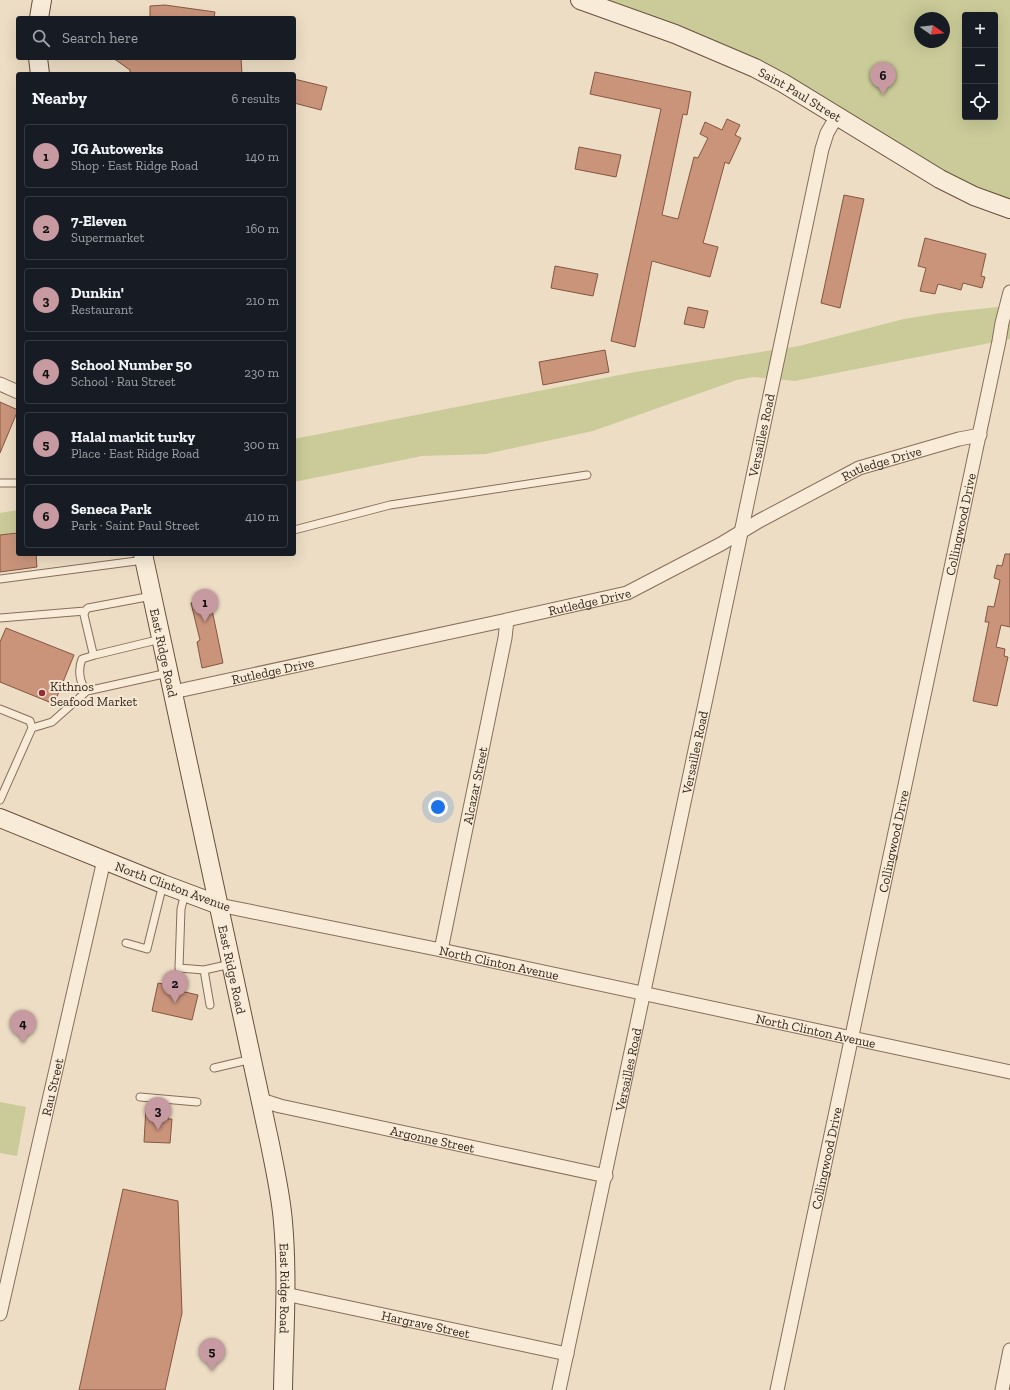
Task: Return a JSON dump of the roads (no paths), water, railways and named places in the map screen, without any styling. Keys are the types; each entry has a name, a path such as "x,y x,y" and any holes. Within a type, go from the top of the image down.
{"main road":[{"path":"40,16 42,0"},
{"name":"Saint Paul Street","path":"580,0 669,31 755,68 774,78 940,179 984,200 1010,209"},
{"path":"38,60 40,72"},
{"name":"East Ridge Road","path":"144,557 261,1100 277,1181 283,1222 285,1294 283,1390"},
{"name":"North Clinton Avenue","path":"0,818 219,905"}],"street":[{"name":"Versailles Road","path":"559,1390 606,1176 740,533 822,149 827,133 837,116"},
{"name":"Collingwood Drive","path":"777,1390 980,434 1002,323 1010,292"},
{"path":"0,384 16,391"},
{"name":"Rutledge Drive","path":"173,692 627,593 859,468 980,434"},
{"name":"Alcazar Street","path":"441,950 508,620"},
{"name":"Rau Street","path":"0,1314 104,860"},
{"name":"North Clinton Avenue","path":"219,905 441,950 1010,1072"},
{"name":"Argonne Street","path":"261,1100 280,1106 606,1176"},
{"name":"Hargrave Street","path":"285,1294 567,1354"},
{"path":"1002,1390 1010,1350"}],"lane":[{"path":"296,529 390,505 587,475"},
{"path":"0,483 16,482"},
{"path":"0,579 144,557"},
{"path":"0,618 85,611 88,608 152,596"},
{"path":"85,611 84,615 93,653 95,655"},
{"path":"87,691 82,686 79,666 82,659 161,639"},
{"path":"32,728 52,722 87,691 168,673"},
{"path":"0,709 30,721 32,728 0,800"},
{"path":"126,943 147,949 163,884"},
{"path":"185,892 181,909 179,968 204,970 231,964"},
{"path":"204,970 210,1005"},
{"path":"214,1068 252,1059"},
{"path":"140,1097 197,1102"}],"place":[{"name":"Seneca Park","path":"883,95"},
{"name":"JG Autowerks","path":"205,622"},
{"name":"Kithnos Seafood Market","path":"42,693"},
{"name":"7-Eleven","path":"175,1003"},
{"name":"School Number 50","path":"23,1043"},
{"name":"Dunkin'","path":"158,1130"},
{"name":"Halal markit turky","path":"212,1371"}]}
